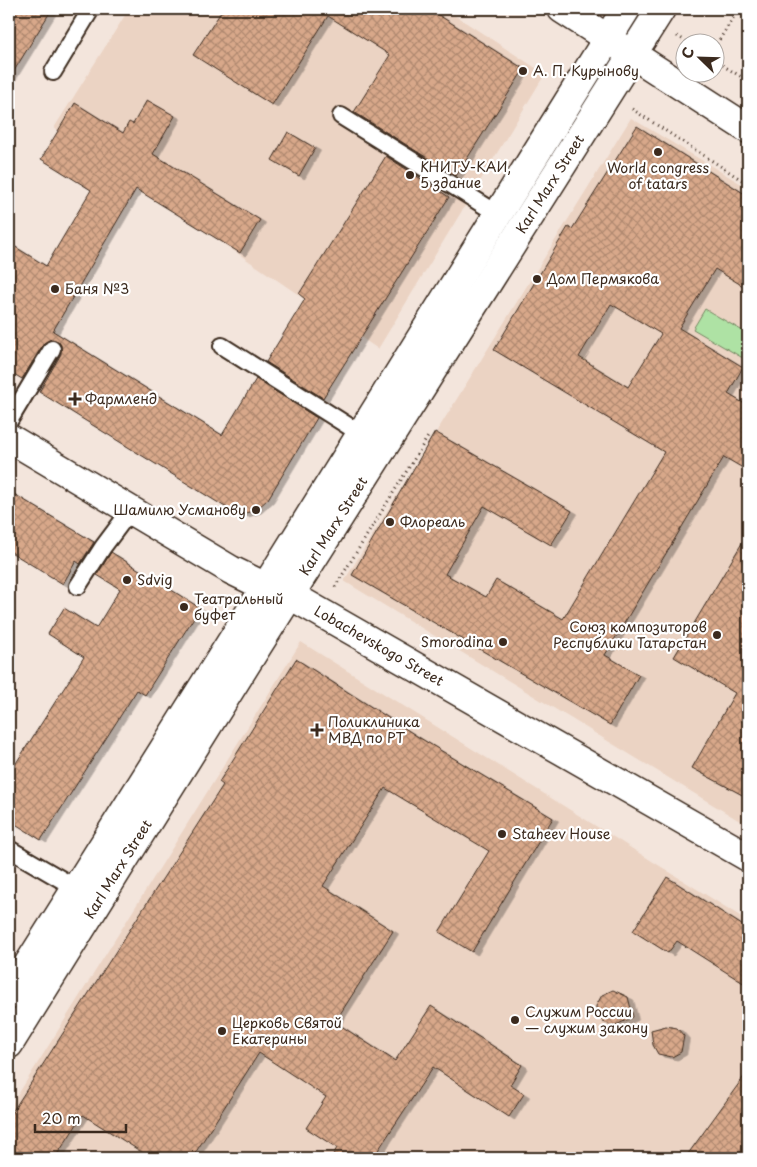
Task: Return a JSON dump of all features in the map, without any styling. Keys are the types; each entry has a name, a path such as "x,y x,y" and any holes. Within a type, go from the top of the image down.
{"main road":[{"path":"562,9 748,129"},
{"name":"Karl Marx Street","path":"9,1044 278,591 361,434 626,9"},
{"name":"Karl Marx Street","path":"10,990 76,888 278,591 634,54 661,9"},
{"name":"Lobachevskogo Street","path":"9,438 231,570 278,591 748,857"}],"lane":[{"path":"53,72 91,9"},
{"path":"341,116 498,214"},
{"path":"222,346 361,434"},
{"path":"9,421 52,349"},
{"path":"78,586 103,547 130,511"},
{"path":"9,849 76,888"}],"path":[{"path":"724,32 739,9"},
{"path":"724,66 748,80"},
{"path":"631,108 748,184"}],"shaded area":[{"path":"129,9 445,9 545,74 378,349 54,128"},
{"path":"631,118 748,188 748,826 344,581"},
{"path":"301,642 748,921 748,1158 9,1158 9,1109"}],"green space":[{"path":"705,309 748,334 748,361 693,329"}],"building":[{"path":"9,9 52,9 9,79"},
{"path":"223,9 429,9 524,69 456,176 354,112 390,55 328,16 272,105 193,55"},
{"path":"147,100 175,116 153,154 260,220 240,253 136,189 53,331 222,435 256,379 317,418 268,499 256,510 243,514 230,510 39,392 61,354 61,345 58,341 52,339 44,343 22,379 9,371 9,243 46,266 91,190 41,159 75,103 123,133 129,122 133,124"},
{"path":"637,126 748,196 748,289 715,269 679,328 743,367 728,394 748,406 748,471 724,457 605,655 639,675 610,725 352,575 435,432 572,511 551,545 484,506 445,574 486,597 496,580 563,619 664,452 494,350 568,227 572,229","holes":["611,304 661,334 628,387 579,357"]},
{"path":"288,132 315,148 299,176 272,160"},
{"path":"386,156 449,197 323,398 266,362 305,299 299,294"},
{"path":"9,491 94,542 80,564 76,561 63,584 9,551"},
{"path":"748,533 748,798 692,768 735,693 674,657"},
{"path":"111,552 200,608 145,695 137,690 41,840 9,820 9,774 84,657 48,634 64,608 96,628 120,589 97,575"},
{"path":"296,659 420,738 553,818 472,952 439,932 489,851 385,788 323,886 393,931 335,1022 395,1061 431,1006 522,1065 510,1085 524,1094 509,1117 433,1067 373,1158 331,1158 337,1148 306,1128 326,1097 259,1053 192,1158 151,1158 83,1115 55,1158 9,1158 9,1117 223,785 219,782"},
{"path":"667,877 748,929 748,986 677,941 668,953 633,931"},
{"path":"613,990 628,997 633,1017 614,1026 603,1022 596,1012 596,1006 602,995"},
{"path":"666,1026 677,1028 684,1036 681,1052 672,1057 658,1054 653,1045 651,1030"},
{"path":"748,1071 748,1158 685,1158"}],"place":[{"name":"А. П. Курынову","path":"523,71"},
{"name":"World congress of tatars","path":"658,152"},
{"name":"КНИТУ-КАИ, 5 здание","path":"410,175"},
{"name":"Дом Пермякова","path":"537,279"},
{"name":"Баня №3","path":"55,289"},
{"name":"Фармленд","path":"75,399"},
{"name":"Шамилю Усманову","path":"256,510"},
{"name":"Флореаль","path":"390,522"},
{"name":"Sdvig","path":"127,580"},
{"name":"Театральный буфет","path":"184,607"},
{"name":"Союз композиторов Республики Татарстан","path":"717,635"},
{"name":"Smorodina","path":"503,642"},
{"name":"Поликлиника МВД по РТ","path":"317,730"},
{"name":"Staheev House","path":"502,834"},
{"name":"Служим России — служим закону","path":"515,1020"},
{"name":"Церковь Святой Екатерины","path":"222,1031"}]}
